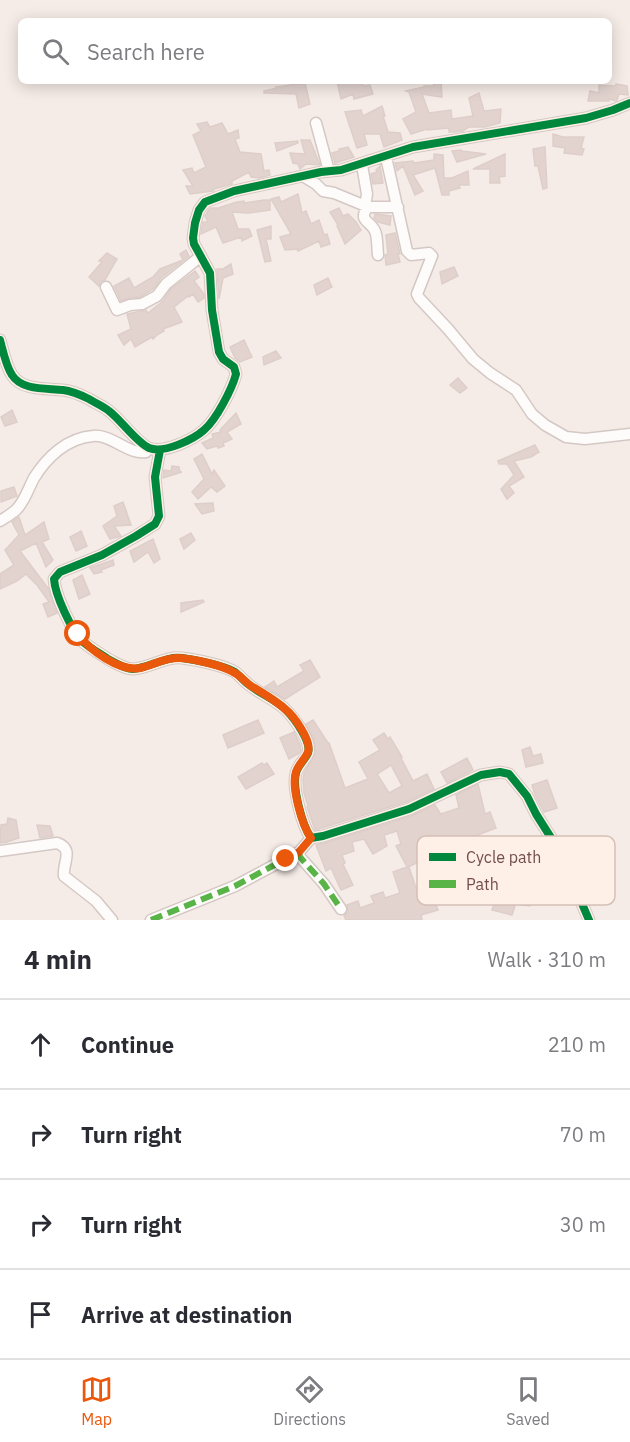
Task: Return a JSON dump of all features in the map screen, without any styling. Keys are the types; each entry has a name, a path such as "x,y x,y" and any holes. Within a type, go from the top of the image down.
{"street":[{"path":"0,521 16,510 47,459 77,440 94,436 106,438 139,453 174,446 206,429 230,389 236,374 234,367 220,355 217,347 210,273 194,244 195,222 205,202 234,191 362,165 413,147 586,118 630,103"},
{"path":"316,123 328,171"},
{"path":"386,157 409,254 429,253 432,257 417,294 418,297 473,359 516,390 537,419 571,438 590,440 630,434"},
{"path":"362,165 368,194 364,219 374,230 378,255"},
{"path":"303,176 323,191 334,193 367,207 398,207"},
{"path":"106,287 118,310 130,305 142,304 157,296 166,284 201,256"},
{"path":"0,340 10,372 18,381 28,386 74,392 109,411 155,449"},
{"path":"155,449 159,516 155,524 102,555 60,572 54,579 59,597 82,640 95,651 119,665 134,669 177,658 220,666 234,672 285,709 297,724 309,746 309,751 296,773 295,793 311,838"},
{"path":"151,920 234,886 299,852 311,838 375,821 409,809 481,775 500,772 509,774 527,796 550,836"},
{"path":"0,851 57,843 62,845 67,855 64,876 96,901 112,920"},
{"path":"299,852 300,857 324,884 341,909"},
{"path":"583,905 589,920"}],"building":[{"path":"305,84 310,104 299,108 296,94 264,93 276,87"},
{"path":"338,84 370,85 373,94 354,99 353,94 341,99"},
{"path":"434,84 441,84 442,97 422,94 429,113 451,110 452,119 473,116 469,98 479,93 484,111 501,109 500,123 485,127 469,127 463,131 449,132 449,128 427,129 411,134 403,119 416,112 409,92 406,91 434,86"},
{"path":"616,84 627,86 628,95 619,94 616,101 609,99 609,101 588,101 590,91 599,93 599,85 615,86"},
{"path":"382,106 388,132 400,133 402,140 384,147 380,134 364,134 367,145 357,148 345,112 361,110 363,116"},
{"path":"207,122 210,127 222,123 228,134 238,130 239,138 235,139 240,152 261,154 264,171 269,170 270,175 260,178 251,177 249,172 232,181 232,184 213,191 190,194 186,186 193,186 183,170 192,168 194,173 206,167 193,135 201,131 197,124"},
{"path":"553,134 563,137 584,137 582,155 564,153 565,148 553,146"},
{"path":"301,140 310,140 320,165 306,164 300,169 298,164 293,163 290,153 305,154"},
{"path":"298,141 298,143 277,151 275,143"},
{"path":"348,147 354,157 335,163 332,153"},
{"path":"545,147 547,188 543,189 538,166 535,166 533,149"},
{"path":"452,151 486,154 457,162"},
{"path":"434,154 443,155 444,178 452,178 468,171 469,185 459,185 460,188 449,191 449,195 442,195 435,168 413,175 423,191 415,195 403,166 397,171 395,163 434,160"},
{"path":"505,154 505,176 499,177 500,183 490,183 490,169 473,169"},
{"path":"380,166 383,183 373,184 371,174 377,172"},
{"path":"298,194 302,213 306,211 311,224 319,220 330,244 321,247 319,241 298,251 298,249 285,250 280,237 291,234 271,199 279,197 281,202"},
{"path":"270,200 270,210 248,213 232,212 238,229 249,229 252,236 242,241 241,237 223,243 216,227 201,234 203,222 208,222 205,216 210,208 237,202"},
{"path":"339,208 343,216 348,214 361,230 345,244 330,212"},
{"path":"375,214 391,216 390,225 378,222 374,218"},
{"path":"271,226 271,239 266,239 271,261 265,262 257,230"},
{"path":"395,233 400,262 386,265 385,255 388,254 386,235"},
{"path":"186,250 189,256 161,278 153,289 140,297 121,301 114,286 129,278 134,288 153,277 160,269 183,260 180,254"},
{"path":"107,253 117,259 99,286 89,277"},
{"path":"231,264 233,274 223,278 219,299 217,269 223,269"},
{"path":"454,267 458,276 442,284 440,272"},
{"path":"195,271 199,277 194,281 204,294 204,298 198,302 193,294 174,307 182,322 163,329 164,331 153,339 152,337 135,347 131,339 124,345 118,335 131,329 127,314 146,310 148,313 163,301 171,289"},
{"path":"328,278 332,287 317,295 314,285"},
{"path":"244,340 252,357 240,362 235,358 230,347"},
{"path":"276,351 281,358 264,365 263,357"},
{"path":"458,378 467,388 460,393 450,385"},
{"path":"12,410 17,422 5,426 1,417"},
{"path":"236,413 241,424 227,432 232,439 223,443 224,446 207,449 202,443 213,438 212,434 221,432 220,430"},
{"path":"535,445 539,452 531,457 514,461 524,477 509,486 514,493 507,499 501,489 514,475 507,464 499,464 498,461"},
{"path":"202,454 212,474 214,470 225,486 217,492 211,487 198,499 192,492 204,479 194,459"},
{"path":"172,466 179,467 182,472 163,478 164,470 171,471"},
{"path":"14,487 17,496 1,502 1,491"},
{"path":"123,502 131,525 114,526 121,536 110,539 103,526 117,516 114,506"},
{"path":"213,503 214,511 202,514 195,504"},
{"path":"19,517 25,535 44,522 49,539 42,542 53,560 46,567 36,543 20,551 48,588 57,613 48,617 43,604 49,602 26,574 0,589 0,574 14,565 5,550 19,535 12,522"},
{"path":"81,531 87,546 76,551 70,537"},
{"path":"191,533 195,540 184,549 180,539"},
{"path":"153,539 160,559 154,563 148,552 134,562 130,551"},
{"path":"113,560 114,565 101,570 102,572 94,574 90,568"},
{"path":"82,575 90,594 79,599 73,580"},
{"path":"203,600 204,602 181,612 181,603"},
{"path":"310,660 320,677 285,699 265,687 274,681 277,687 304,671 300,665"},
{"path":"258,720 264,733 228,748 223,735"},
{"path":"313,720 329,743 345,788 368,779 359,762 380,750 373,740 384,733 388,739 390,737 413,781 427,774 434,789 406,802 315,830 304,793 304,773 315,754 314,740 306,724","holes":["391,765 402,786 389,793 377,774"]},
{"path":"294,732 301,751 289,759 280,738"},
{"path":"530,747 533,756 541,754 543,763 526,767 522,750"},
{"path":"467,758 473,770 447,783 441,772"},
{"path":"262,763 264,765 267,763 274,774 246,789 238,777"},
{"path":"547,780 557,808 544,812 532,785"},
{"path":"478,784 485,814 490,812 496,828 475,836 417,836 417,863 408,867 417,888 417,905 436,905 438,910 421,915 422,920 346,920 344,916 348,912 347,905 358,901 360,908 374,903 371,896 383,892 385,898 400,893 393,872 407,867 396,846 401,844 397,831 384,835 387,846 373,854 364,839 352,842 354,851 342,855 345,863 343,864 353,885 341,890 331,868 326,871 316,845 411,816 435,805 441,814 459,808 456,795"},
{"path":"8,818 16,820 19,838 0,843 1,825 7,824"},
{"path":"37,825 50,826 53,836 40,838"},
{"path":"494,905 515,906 512,915 492,910"}],"marked path":[{"path":"151,920 235,886 299,852 311,838"},
{"path":"299,852 300,857 324,884 341,909"}],"cycle path":[{"path":"0,340 10,371 22,384 35,388 70,391 89,399 109,411 149,448 163,449 178,445 199,434 214,419 236,374 234,367 223,359 219,352 212,310 210,273 194,244 195,223 199,210 205,202 234,191 321,172 341,170 413,147 586,118 630,103"},
{"path":"160,450 155,477 159,516 155,524 102,555 60,572 54,579 64,612 82,641 108,659 130,669 176,658 223,667 235,672 246,683 282,706 298,724 309,748 297,770 295,787 301,815 311,838 409,809 481,775 500,772 509,774 527,796 550,836"},
{"path":"583,905 589,920"}],"route":[{"path":"78,634 95,651 127,668 134,669 177,658 220,666 234,672 292,716 309,746 309,751 296,773 295,793 311,838 299,852 286,859"}]}
